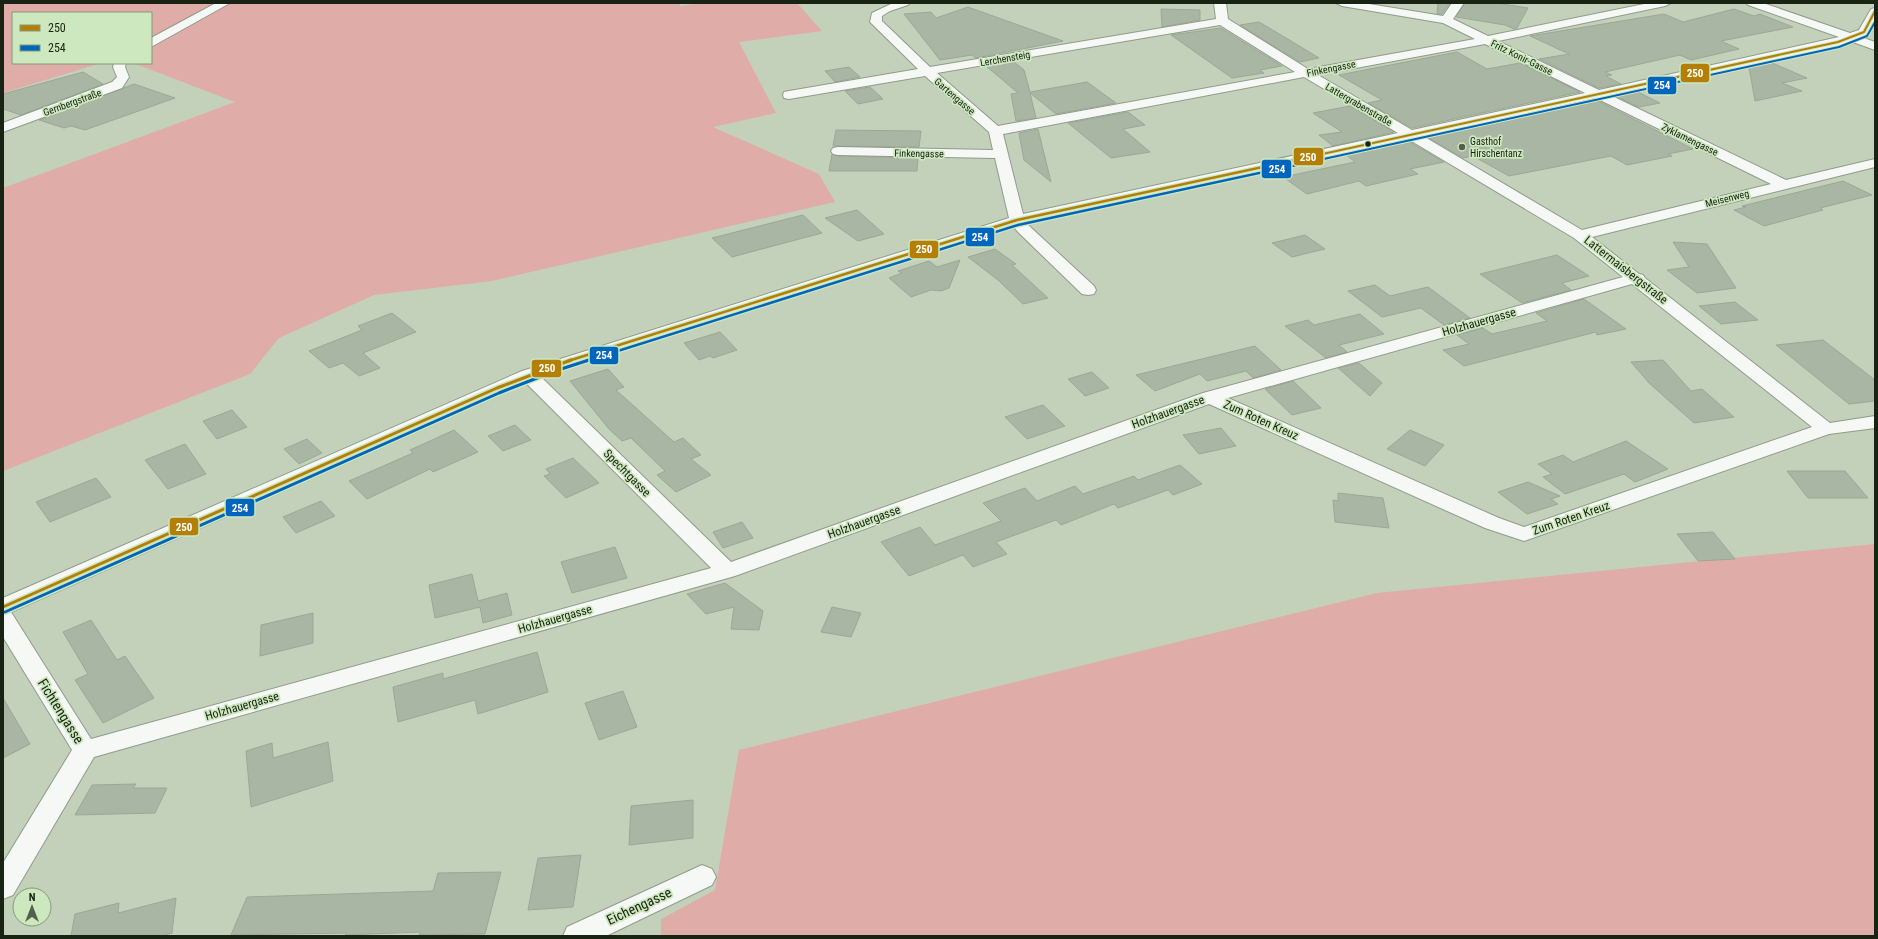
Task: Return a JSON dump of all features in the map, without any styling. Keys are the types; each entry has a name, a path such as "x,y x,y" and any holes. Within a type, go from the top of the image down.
{"street":[{"path":"152,42 224,3"},
{"name":"Gartengasse","path":"904,3 886,9 876,15 876,22 927,71 995,131"},
{"path":"1220,3 1222,21"},
{"name":"Fritz Konir-Gasse","path":"1342,3 1446,20 1599,94"},
{"path":"1446,20 1458,3"},
{"name":"Finkengasse","path":"995,131 1486,40 1665,3"},
{"path":"1752,3 1875,46"},
{"path":"3,607 528,375 1017,220 1838,42 1864,32 1875,11"},
{"name":"Lerchensteig","path":"789,95 1222,21"},
{"name":"Lattergrabenstraße","path":"1222,21 1306,73 1410,134"},
{"name":"Gernbergstraße","path":"3,128 117,84 123,78 119,67 120,64"},
{"name":"Zyklamengasse","path":"1599,94 1782,184"},
{"path":"995,131 1017,220 1023,229 1088,290"},
{"name":"Lattermaisbergstraße","path":"1410,134 1580,234 1826,429"},
{"name":"Finkengasse","path":"838,151 1000,154"},
{"name":"Meisenweg","path":"1580,234 1782,184 1875,163"},
{"name":"Holzhauergasse","path":"85,750 727,572 1210,397 1636,278"},
{"name":"Spechtgasse","path":"528,375 727,572"},
{"name":"Zum Roten Kreuz","path":"1210,397 1492,524 1524,534 1826,429 1875,422"},
{"name":"Fichtengasse","path":"3,618 85,750 3,887"},
{"name":"Eichengasse","path":"577,936 702,877"}],"shaded area":[{"path":"3,3 678,3 681,6 701,3 797,3 822,31 739,42 776,113 713,127 819,174 835,202 492,281 374,295 279,338 250,374 3,471 3,188 235,102 136,64 152,64 152,12 12,12 12,64 98,64 3,93"},
{"path":"1875,544 1875,936 661,936 661,919 715,890 739,750 1377,593"}],"building":[{"path":"1438,3 1450,3 1442,14 1437,14"},
{"path":"1465,3 1496,3 1528,8 1517,28 1514,29 1505,25 1456,17"},
{"path":"968,7 1063,41 976,58 972,55 940,60 904,14 931,12 936,18"},
{"path":"1161,9 1200,10 1200,20 1162,27"},
{"path":"1734,9 1754,16 1760,14 1793,27 1721,41 1739,49 1691,60 1680,55 1605,72 1612,75 1606,76 1621,84 1599,88 1539,59 1569,54 1530,36 1664,14 1683,22"},
{"path":"1259,22 1319,58 1300,62 1240,25"},
{"path":"1221,28 1282,66 1260,70 1264,73 1232,78 1171,35"},
{"path":"1457,52 1487,69 1520,63 1580,92 1412,128 1368,103 1382,100 1339,75"},
{"path":"1014,62 1024,70 1030,92 1087,82 1116,103 1056,114 1030,93 1036,118 1016,121 1011,94 1018,93 986,66"},
{"path":"1770,62 1807,78 1782,83 1802,91 1755,101 1749,67"},
{"path":"849,67 860,77 835,82 825,71"},
{"path":"83,72 103,84 21,115 3,109 3,94"},
{"path":"134,84 175,98 85,130 71,126 64,128 39,120"},
{"path":"870,87 883,99 858,104 845,91"},
{"path":"1636,91 1660,103 1639,107 1615,96"},
{"path":"1596,100 1693,149 1668,154 1672,156 1627,165 1611,156 1509,176 1473,156 1463,158 1427,137"},
{"path":"1350,106 1394,132 1333,146 1319,135 1342,132 1313,113"},
{"path":"1128,112 1145,125 1123,129 1150,152 1111,158 1068,123"},
{"path":"1038,129 1051,182 1024,160 1019,133"},
{"path":"836,130 921,131 919,147 833,146"},
{"path":"1408,141 1444,162 1410,169 1418,174 1366,186 1359,181 1307,194 1283,177 1355,162 1345,154"},
{"path":"832,154 838,156 918,158 917,171 829,171"},
{"path":"1843,181 1872,195 1820,208 1823,210 1764,226 1734,210 1746,207 1742,206"},
{"path":"857,210 884,234 858,241 825,218"},
{"path":"803,215 822,233 732,257 712,238"},
{"path":"1305,235 1325,249 1292,257 1272,243"},
{"path":"1673,242 1707,244 1736,288 1697,293 1667,270 1689,267"},
{"path":"995,249 1016,264 1012,265 1048,298 1023,304 998,280 968,257"},
{"path":"1557,255 1589,276 1562,283 1571,290 1522,303 1480,274"},
{"path":"960,260 949,288 941,291 931,290 911,297 889,278 902,273 898,271 929,261 937,267"},
{"path":"1375,285 1390,296 1428,287 1470,318 1444,325 1421,308 1382,317 1348,291"},
{"path":"1584,299 1626,329 1597,335 1596,332 1464,366 1443,350 1469,344 1457,335 1483,328 1492,334 1547,321 1536,313"},
{"path":"1735,302 1758,320 1721,324 1699,306"},
{"path":"392,313 416,332 363,353 380,368 359,376 343,363 329,368 309,351 362,330 358,326"},
{"path":"1360,314 1384,334 1339,345 1347,352 1326,358 1285,326 1308,320 1314,325"},
{"path":"720,332 737,350 713,358 710,356 699,360 684,343"},
{"path":"1823,340 1875,380 1875,401 1849,404 1776,345"},
{"path":"1255,346 1281,370 1253,378 1246,371 1207,381 1200,374 1155,391 1136,375"},
{"path":"1663,360 1691,391 1702,389 1734,417 1694,423 1649,383 1631,362"},
{"path":"1359,363 1382,383 1370,396 1338,368"},
{"path":"608,369 624,387 616,390 674,442 683,438 701,455 691,459 711,475 676,492 657,475 665,471 631,438 622,441 609,429 570,381"},
{"path":"1092,372 1109,388 1085,396 1068,379"},
{"path":"1293,381 1321,408 1292,415 1265,389"},
{"path":"1043,405 1065,426 1027,439 1005,417"},
{"path":"232,410 247,427 217,439 203,421"},
{"path":"515,425 531,440 503,451 488,436"},
{"path":"1221,428 1236,446 1199,454 1183,435"},
{"path":"454,430 478,452 433,472 430,469 367,499 349,481 413,453 410,450"},
{"path":"1410,430 1444,445 1425,466 1387,449"},
{"path":"307,439 322,453 299,464 284,449"},
{"path":"1626,441 1668,469 1635,482 1624,474 1565,494 1543,477 1552,474 1538,464 1563,455 1573,462"},
{"path":"185,444 206,474 168,489 145,460"},
{"path":"573,458 599,483 566,498 544,476 550,474 546,469"},
{"path":"1180,465 1202,484 1173,495 1168,490 1118,508 1114,504 1061,525 1056,520 996,542 1007,554 973,567 963,555 909,576 881,542 920,527 935,545 1001,521 983,503 1025,488 1037,501 1075,486 1083,494 1134,476 1138,480"},
{"path":"1787,471 1845,471 1868,498 1808,498"},
{"path":"96,478 111,497 50,522 36,502"},
{"path":"1528,482 1560,496 1551,499 1558,504 1527,514 1498,492"},
{"path":"1338,493 1383,498 1389,528 1335,522 1333,500 1338,501"},
{"path":"321,501 335,516 296,533 283,517"},
{"path":"742,522 753,538 723,548 713,532"},
{"path":"1713,532 1735,559 1698,561 1677,534"},
{"path":"615,547 627,578 572,593 561,562"},
{"path":"472,574 478,601 507,593 512,615 483,623 480,607 435,618 429,585"},
{"path":"725,583 763,611 759,630 731,629 734,607 706,614 687,594"},
{"path":"832,607 861,613 851,637 821,632"},
{"path":"313,613 313,643 260,656 261,625"},
{"path":"91,620 117,660 125,656 154,698 103,723 75,680 88,674 63,632"},
{"path":"537,652 548,692 478,714 475,700 398,722 393,687 443,673 443,679"},
{"path":"623,691 637,727 599,740 585,703"},
{"path":"3,698 30,744 3,758"},
{"path":"328,742 333,781 251,807 246,751 272,743 273,758"},
{"path":"136,784 133,788 167,788 155,813 75,815 92,785"},
{"path":"693,800 693,838 629,845 631,806"},
{"path":"581,855 573,907 528,910 538,858"},
{"path":"501,872 485,934 419,935 420,932 345,935 346,933 231,935 247,897 433,891 438,873"},
{"path":"176,898 172,933 160,936 71,936 75,914 119,903 118,913"}],"transit line":[{"name":"250","path":"3,607 497,388 553,366 1017,220 1838,42 1864,32 1875,11"},
{"name":"254","path":"5,612 499,393 555,371 1018,225 1839,47 1867,36 1875,22"}],"place":[{"name":"Gasthof Hirschentanz","path":"1462,147"}]}
